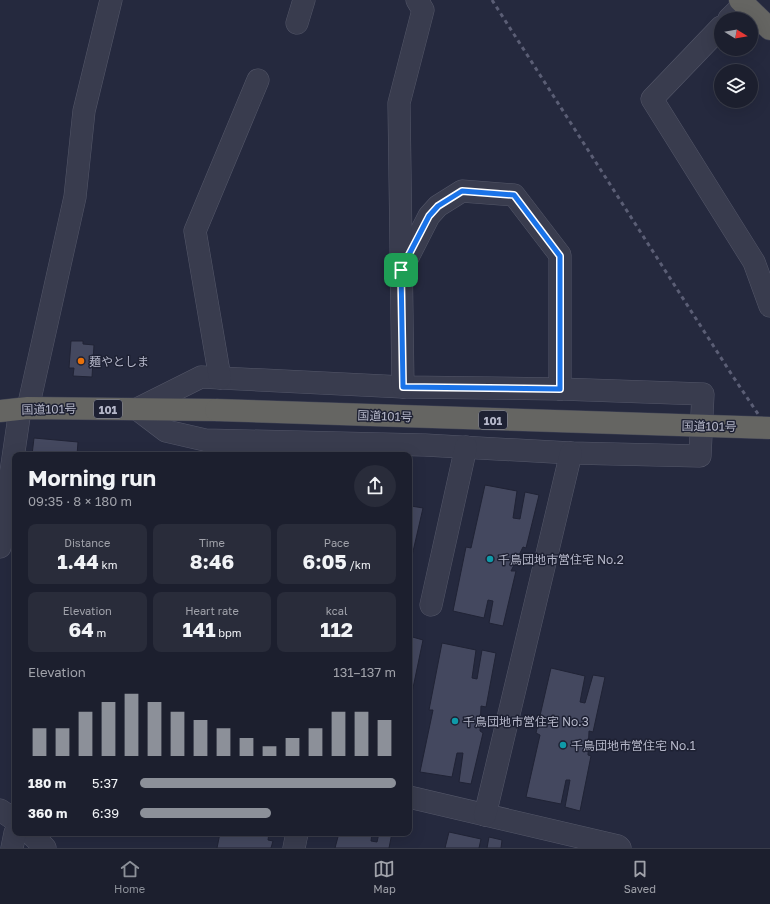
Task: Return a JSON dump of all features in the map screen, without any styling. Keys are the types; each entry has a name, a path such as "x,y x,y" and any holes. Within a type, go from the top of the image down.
{"highway":[{"path":"738,8 770,29"},
{"name":"国道101号","path":"16,410 216,410 770,428"}],"street":[{"path":"0,548 16,410 75,197 84,111 111,0"},
{"path":"297,23 304,0"},
{"path":"403,387 399,103 424,10 416,0"},
{"path":"714,34 652,99 754,262 770,306"},
{"path":"220,378 195,231 258,80"},
{"path":"401,270 429,216 438,206 462,191 514,195 560,256 560,389"},
{"path":"201,377 220,378 403,387 560,389 703,394 700,456 571,453 426,445 205,440 166,431 137,409 201,377"},
{"path":"408,452 426,445"},
{"path":"431,604 466,447"},
{"path":"485,815 571,453"},
{"path":"412,798 618,846 620,848"},
{"path":"0,810 12,818"},
{"path":"12,848 14,836"},
{"path":"33,836 45,848"},
{"path":"294,848 296,836"}],"building":[{"path":"71,341 83,341 83,344 94,345 92,377 73,376 74,368 69,368"},
{"path":"34,438 78,442 77,452 32,452"},
{"name":"千鳥団地市営住宅 No.2","path":"485,485 517,491 513,518 520,519 525,492 539,495 526,548 523,547 511,571 516,571 503,626 489,623 493,601 488,600 484,618 453,611 466,547 471,548"},
{"path":"412,506 423,508 412,556"},
{"path":"412,637 423,640 412,693"},
{"name":"千鳥団地市営住宅 No.3","path":"442,643 476,650 472,678 477,679 482,650 496,653 486,707 481,706 480,731 483,733 471,784 459,782 463,753 457,753 452,777 420,772 433,710 429,710"},
{"name":"千鳥団地市営住宅 No.1","path":"551,668 585,676 580,702 585,703 593,675 605,677 593,732 589,731 588,755 591,756 580,811 565,807 570,780 566,780 561,804 526,797 540,735 536,733"},
{"path":"449,832 481,839 479,848 445,848"},
{"path":"219,836 269,836 268,840 273,841 271,848 217,848"},
{"path":"338,836 372,836 371,841 377,842 378,836 391,836 389,848 335,848"},
{"path":"489,837 502,840 501,848 487,848"}],"railway":[{"path":"492,0 770,432"}],"place":[{"name":"麺やとしま","path":"81,361"},
{"name":"千鳥団地市営住宅 No.2","path":"490,559"},
{"name":"千鳥団地市営住宅 No.3","path":"455,721"},
{"name":"千鳥団地市営住宅 No.1","path":"563,745"}],"route":[{"path":"462,191 514,195 560,256 560,389 403,387 401,270 429,216 438,206 462,191"}]}
